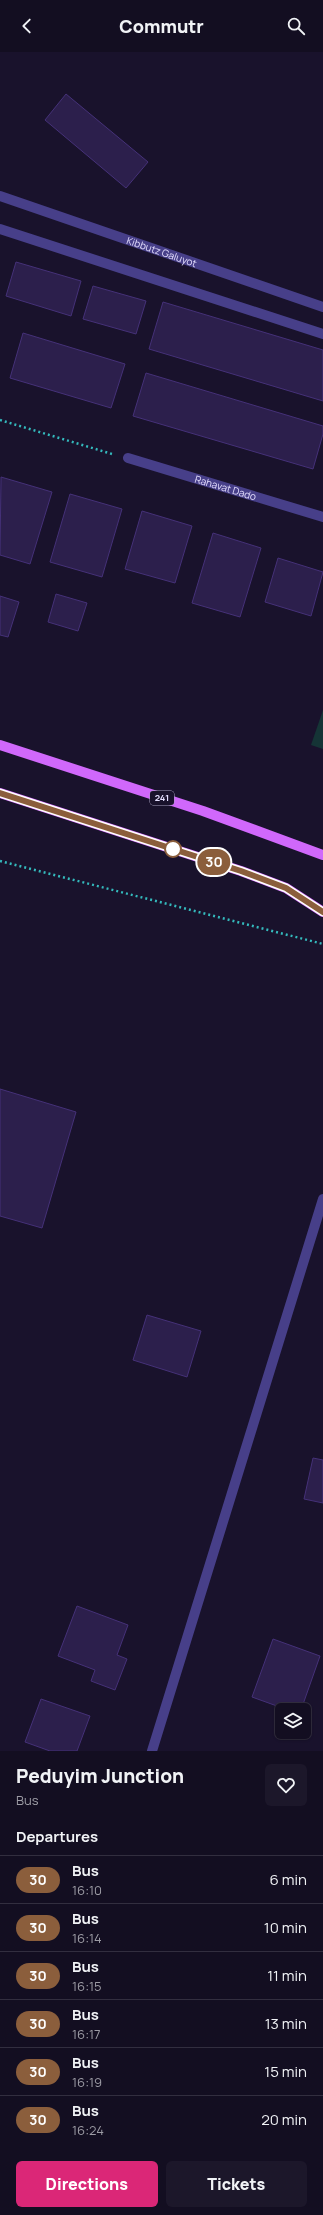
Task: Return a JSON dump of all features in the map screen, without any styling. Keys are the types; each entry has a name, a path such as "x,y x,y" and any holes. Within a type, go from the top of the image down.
{"main road":[{"name":"241","path":"0,745 202,811 323,855"},
{"path":"0,793 241,871 286,888 323,912"}],"street":[{"name":"Kibbutz Galuyot","path":"0,196 323,306"},
{"path":"0,229 323,334"},
{"name":"Rahavat Dado","path":"128,458 323,517"},
{"path":"152,1751 323,1199"}],"path":[{"path":"0,420 128,458"},
{"path":"0,861 323,944"}],"green space":[{"path":"323,710 323,749 311,745"}],"building":[{"path":"66,94 148,162 126,188 45,120"},
{"path":"16,262 81,281 71,316 6,296"},
{"path":"93,286 146,301 136,334 83,319"},
{"path":"163,302 323,350 323,401 149,349"},
{"path":"23,333 125,364 111,408 10,378"},
{"path":"146,373 323,426 323,434 313,469 133,416"},
{"path":"1,477 52,492 30,564 0,555"},
{"path":"70,494 122,509 102,577 50,562"},
{"path":"142,511 192,526 175,583 125,569"},
{"path":"213,533 261,548 240,617 192,603"},
{"path":"278,558 323,572 311,616 265,602"},
{"path":"56,594 87,603 78,631 48,622"},
{"path":"0,596 19,602 8,637 0,635"},
{"path":"0,1089 76,1112 42,1228 0,1216"},
{"path":"147,1315 201,1331 187,1377 133,1360"},
{"path":"313,1458 323,1460 323,1503 304,1499"},
{"path":"77,1606 128,1625 117,1655 127,1659 115,1690 91,1681 95,1670 58,1656"},
{"path":"273,1639 320,1656 303,1703 275,1703 275,1705 252,1697"},
{"path":"41,1699 90,1716 77,1751 50,1751 25,1742"}],"bus line":[{"name":"30","path":"0,793 241,871 286,888 313,904 323,912"}]}
